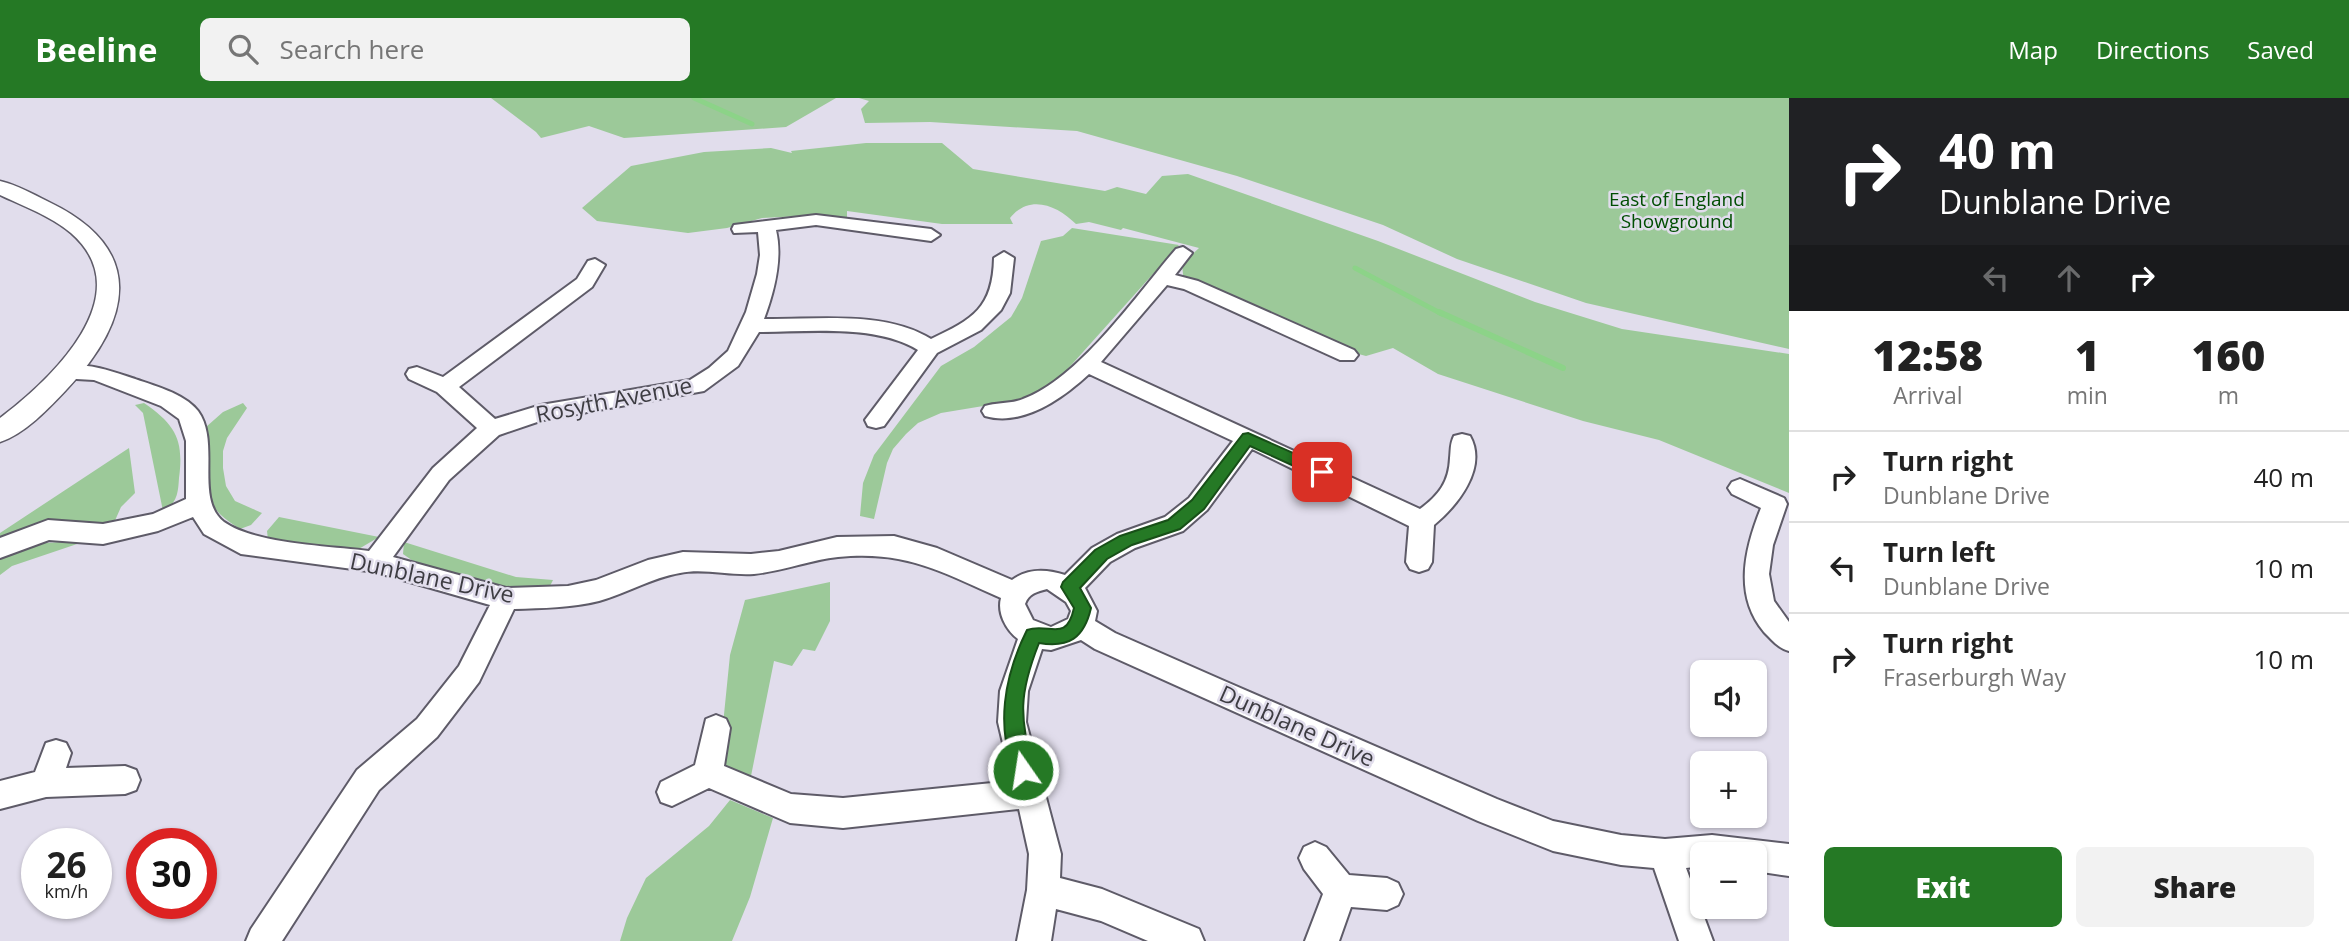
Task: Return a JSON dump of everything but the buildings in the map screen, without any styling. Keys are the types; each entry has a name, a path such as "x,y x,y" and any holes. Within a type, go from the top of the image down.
{"street":[{"path":"0,187 78,228 95,244 109,272 109,303 92,340 67,373 20,418 0,432"},
{"path":"741,229 816,220 931,235"},
{"name":"Rosyth Avenue","path":"375,562 441,474 491,429 541,412 653,396 696,386 714,376 734,356 753,325 772,248 766,226"},
{"path":"993,411 1027,415 1031,405 1087,365 1183,253"},
{"path":"876,420 930,348 961,333 991,311 1006,284 1004,258"},
{"path":"444,387 585,282 595,265"},
{"path":"1161,277 1191,285 1347,355"},
{"path":"753,325 872,327 909,335 930,348"},
{"path":"1087,365 1422,521"},
{"path":"0,548 48,530 103,534 158,522 198,504 197,441 189,415 169,401 126,383 95,373 67,373"},
{"path":"417,374 444,387 491,429"},
{"path":"1069,587 1101,555 1126,541 1174,524 1198,504 1248,438"},
{"path":"1419,562 1422,521 1448,501 1463,473 1462,442"},
{"path":"1740,488 1782,508 1762,535 1755,578 1767,615 1789,640"},
{"name":"Dunblane Drive","path":"198,504 213,527 241,544 375,562 506,599 568,597 598,590 648,570 683,562 770,562 853,546 894,547 928,555 1015,593"},
{"path":"1037,580 1058,582 1069,587 1083,608 1079,625 1073,631 1055,638 1033,635 1016,622 1012,613 1015,593 1027,583 1037,580"},
{"path":"264,941 368,780 427,727 469,674 506,599"},
{"name":"Dunblane Drive","path":"1079,625 1117,646 1553,836 1621,850 1665,853 1690,851"},
{"path":"1033,635 1014,691 1012,722 1045,854 1043,890 1034,941"},
{"path":"708,773 716,728"},
{"path":"46,783 57,753"},
{"path":"708,773 790,808 843,813 1029,794"},
{"path":"672,792 708,773"},
{"path":"0,795 46,783 125,780"},
{"path":"1665,853 1696,941"},
{"path":"1767,857 1789,860"},
{"path":"1315,858 1341,890 1387,894"},
{"path":"1043,890 1102,905 1186,941"},
{"path":"1322,941 1341,890"}],"green space":[{"path":"491,98 836,98 786,127 624,138 589,126 541,138"},
{"name":"East of England Showground","path":"859,98 1789,98 1789,349 1586,303 1457,259 1383,225 1237,176 1077,131 930,122 865,123 861,109 869,101"},
{"path":"866,143 942,143 973,169 1105,191 1117,187 1146,194 1162,176 1188,174 1378,241 1535,302 1622,329 1789,354 1789,493 1659,440 1583,421 1438,374 1393,348 1366,356 1351,352 1247,301 1184,284 1182,264 1199,248 1123,228 1121,230 1089,222 1076,224 1061,212 1044,205 1035,204 1018,210 1010,218 1013,224 942,224 847,211 847,218 762,218 727,228 688,233 597,221 582,208 631,166 704,152 771,148 792,153 791,151"},
{"path":"1072,228 1179,245 1057,381 1031,398 941,413 918,423 893,449 887,463 874,519 860,516 863,483 874,455 941,366 974,347 1011,317 1022,298 1041,241 1063,236"},
{"path":"144,403 164,419 179,443 177,493 171,505 163,511 143,413 135,405"},
{"path":"243,403 247,408 227,438 223,451 226,486 235,501 262,513 251,525 240,529 218,511 209,495 209,446 206,427 223,412"},
{"path":"129,448 135,493 121,507 113,525 35,527 0,539 0,533"},
{"path":"279,517 379,537 357,550 268,540 267,531"},
{"path":"404,542 516,577 553,580 549,588 505,587 413,561 403,554"},
{"path":"80,543 12,566 0,575 0,557 31,544"},
{"path":"830,582 830,621 815,651 803,649 792,666 774,661 751,776 719,764 730,655 745,600"},
{"path":"730,800 773,818 750,897 732,941 620,941 627,918 646,878 709,826"}],"waterway":[{"path":"694,98 752,124"},
{"path":"1355,268 1442,314"},
{"path":"1439,312 1563,368"}],"route":[{"path":"1023,770 1012,722 1014,691 1020,667 1033,635 1055,638 1064,636 1079,625 1083,608 1069,587 1101,555 1126,541 1174,524 1198,504 1248,438 1322,472"}]}
